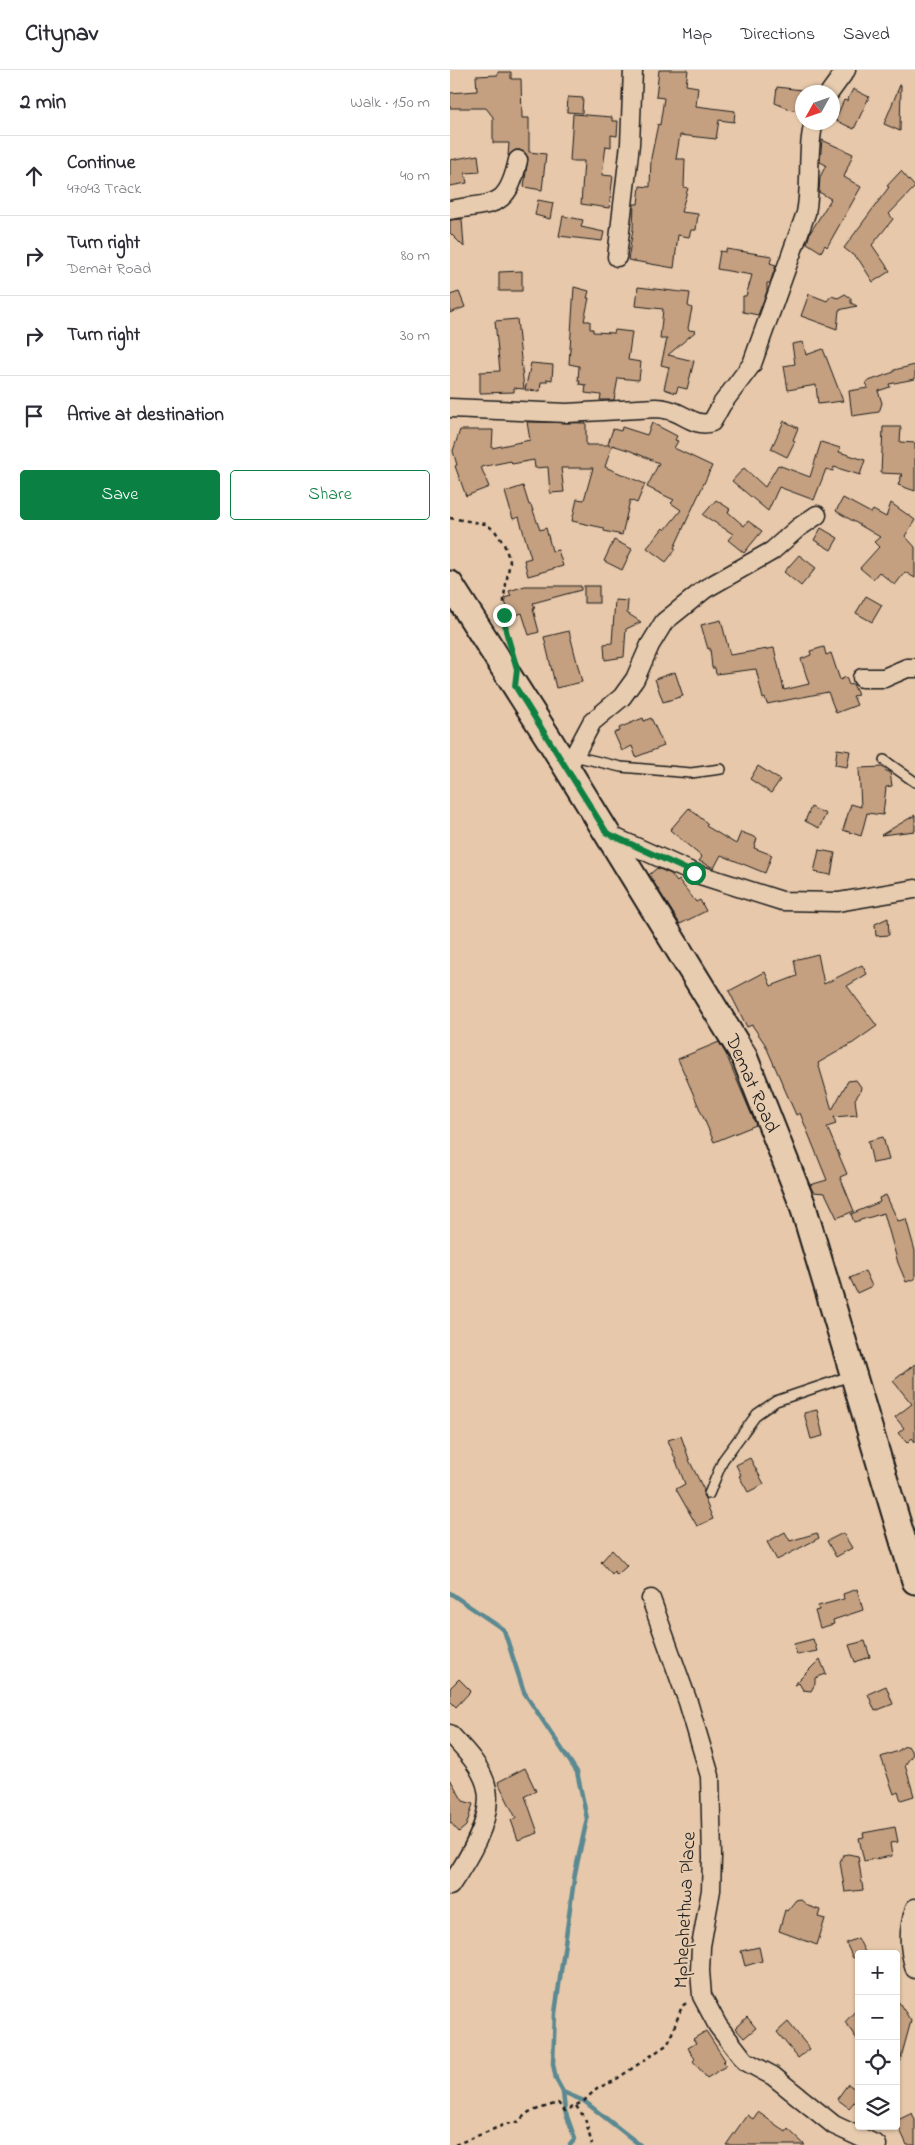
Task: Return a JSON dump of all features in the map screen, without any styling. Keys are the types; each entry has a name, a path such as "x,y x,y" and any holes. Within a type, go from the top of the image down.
{"street":[{"path":"617,257 632,124 633,70"},
{"path":"835,85 846,70"},
{"path":"450,408 566,413 656,408 669,410 702,424 712,422 722,404 752,364 763,338 806,213 813,130"},
{"path":"450,210 489,204 500,199 508,192 513,182 518,160"},
{"path":"571,762 592,722 622,697 635,679 650,645 664,622 705,589 772,552 798,528 818,515"},
{"name":"Demat Road","path":"450,584 571,762 607,833 744,1056 802,1203 915,1581"},
{"path":"862,678 884,678 907,668 915,668"},
{"path":"607,833 694,873 782,901 838,902 915,889"},
{"name":"Mphephethwa Place","path":"651,1599 688,1702 710,1776 711,1881 701,1946 702,1996 718,2026 745,2061 773,2076 834,2125 877,2145"},
{"path":"450,1734 478,1769 487,1789 487,1806 481,1830 466,1862 450,1886"},
{"path":"915,1908 909,1925 908,1939 915,1969"}],"lane":[{"path":"884,760 915,782"},
{"path":"571,762 691,773 721,769"},
{"path":"709,1494 723,1460 757,1414 776,1401 853,1375"}],"path":[{"path":"450,518 486,524 495,531 504,544 510,561 504,596 504,615 509,639"},
{"path":"455,2145 506,2124 518,2122 529,2112 558,2103 565,2110 584,2101 597,2088 612,2082 668,2044 682,2006 701,1992"},
{"path":"575,2105 585,2118 592,2145"}],"building":[{"path":"659,70 688,70 686,85 698,87 696,106 735,111 734,122 719,120 716,139 680,135 676,159 685,159 684,187 688,188 681,212 698,214 696,230 691,230 689,237 678,235 674,268 628,260 633,229 634,204 638,204 640,186 650,187 651,158 658,124 660,125 664,98 656,97"},
{"path":"498,72 511,72 511,79 521,79 522,118 529,118 529,152 546,154 542,190 524,187 528,157 520,150 515,150 508,156 509,143 493,143 493,117 486,108 450,108 450,93 477,91 476,76 498,75"},
{"path":"901,85 900,131 884,124"},
{"path":"777,87 795,89 795,110 787,109 775,103"},
{"path":"853,89 869,97 854,129 840,122 840,109 844,100 847,101"},
{"path":"568,97 583,98 582,113 567,112"},
{"path":"573,114 612,117 612,121 618,121 617,136 611,135 611,147 606,146 602,175 613,176 609,208 581,204 584,161 570,161"},
{"path":"822,140 853,154 844,177 861,187 827,247 825,245 821,252 807,243 810,233 831,199 819,192 820,177 826,165 820,162"},
{"path":"478,155 480,172 465,173 467,183 450,186 450,160"},
{"path":"901,171 915,187 889,214 893,219 872,245 890,271 873,282 859,260 844,248 889,187 887,186"},
{"path":"538,200 553,203 550,219 535,215"},
{"path":"563,216 583,220 581,227 604,232 602,241 559,236"},
{"path":"462,219 464,247 450,233 450,220"},
{"path":"726,249 772,256 770,263 776,265 770,283 767,283 767,291 758,315 743,312 743,296 746,296 752,275 717,269 720,251 726,252"},
{"path":"522,271 522,291 499,291 499,272"},
{"path":"574,287 589,291 584,321 590,321 590,329 593,329 593,332 614,333 615,330 632,332 628,360 641,362 639,380 618,378 614,400 600,400 601,395 585,393 586,385 579,384 580,381 578,381 579,366 569,364"},
{"path":"638,287 690,293 688,306 692,308 688,328 689,330 696,331 668,355 694,361 687,389 678,387 676,393 664,389 669,367 661,365 667,339 660,339 663,309 636,306"},
{"path":"459,292 465,307 450,313 450,295"},
{"path":"809,294 827,301 831,296 838,298 845,294 851,298 851,303 857,306 839,310 837,329 801,316"},
{"path":"517,319 524,389 514,388 514,392 480,393 480,372 500,371 495,321"},
{"path":"803,342 806,355 823,349 843,401 818,404 816,385 788,390 784,366 795,364 792,344"},
{"path":"531,363 553,365 552,380 547,379 547,382 541,382 540,391 525,390"},
{"path":"915,365 915,379 889,384 890,387 878,391 882,403 879,412 852,416 849,391 868,388 866,382 894,372 894,370"},
{"path":"784,421 798,428 793,440 795,441 787,457 771,449"},
{"path":"527,422 586,423 586,445 610,445 608,444 613,429 621,431 622,427 647,435 652,423 677,436 675,440 678,441 674,448 712,466 674,548 676,549 666,562 647,548 681,510 671,503 674,500 647,487 659,463 631,451 612,445 605,467 645,484 637,503 630,500 622,535 604,531 604,528 572,521 577,499 584,500 593,468 561,468 564,492 550,493 548,467 535,468 534,460 512,464 511,461 481,467 489,487 466,496 455,466 457,465 453,451 460,430 493,430 492,448 530,440"},
{"path":"883,427 901,427 900,442 915,443 915,491 898,485 902,474 881,473"},
{"path":"821,442 840,448 839,452 865,460 860,475 834,467 833,471 826,469 814,500 779,487 768,511 732,481 744,468 765,487 778,465 810,477"},
{"path":"523,486 540,530 546,528 552,551 558,550 563,566 528,576 524,560 531,558 519,517 513,519 505,492"},
{"path":"843,498 871,513 873,510 886,517 891,503 915,520 905,536 915,547 915,578 905,572 895,585 879,572 873,579 860,568 879,547 874,542 880,537 836,511"},
{"path":"716,500 730,509 728,512 744,526 748,521 762,531 744,553 728,540 733,534 703,515"},
{"path":"821,528 838,538 831,550 814,540"},
{"path":"614,540 632,549 622,570 604,561"},
{"path":"799,555 816,568 801,586 784,572"},
{"path":"525,586 581,586 581,590 533,603 539,632 529,635 522,613 510,617 504,598 511,596 509,591"},
{"path":"584,586 599,586 599,603 584,603"},
{"path":"866,596 882,605 872,622 856,613"},
{"path":"615,600 628,601 627,613 641,622 626,629 624,657 605,660 604,644 612,643"},
{"path":"721,620 730,655 774,648 784,690 809,684 801,659 811,655 810,651 824,647 826,655 831,653 840,680 846,677 849,685 853,684 858,695 853,696 857,705 836,713 828,692 767,704 765,698 763,699 756,669 716,674 715,668 712,668 710,648 708,649 701,625"},
{"path":"569,631 582,682 556,688 544,637"},
{"path":"675,672 683,696 663,702 655,679"},
{"path":"643,718 644,721 651,718 664,746 636,757 632,746 622,751 614,733 620,731 619,728"},
{"path":"837,749 850,751 847,767 835,765"},
{"path":"758,766 780,780 771,793 750,779"},
{"path":"883,767 886,771 890,772 892,786 886,787 883,815 867,813 861,836 843,830 851,804 861,807 859,768"},
{"path":"811,807 826,814 819,828 805,821"},
{"path":"689,808 708,824 706,826 736,844 741,832 757,838 754,848 772,855 765,873 721,855 714,868 699,861 702,857 670,830"},
{"path":"915,815 915,831 881,835"},
{"path":"819,850 835,853 831,875 814,872"},
{"path":"657,868 671,874 677,882 679,880 696,902 700,900 706,911 680,924 649,875"},
{"path":"888,918 889,935 876,936 875,924"},
{"path":"818,954 824,984 862,965 867,974 847,986 877,1026 853,1043 818,1063 832,1110 848,1081 856,1080 861,1087 855,1099 857,1115 834,1117 836,1124 827,1127 847,1174 840,1177 854,1211 837,1218 825,1193 813,1192 810,1185 827,1180 800,1113 796,1115 765,1044 752,1025 747,1027 729,991 765,972 771,986 797,976 794,960"},
{"path":"719,1042 726,1054 756,1125 714,1142 678,1059"},
{"path":"883,1137 889,1160 873,1163 868,1141"},
{"path":"886,1195 898,1221 906,1219 915,1251 915,1279 906,1282 898,1263 884,1213 854,1222 851,1214 880,1202 879,1198"},
{"path":"865,1271 872,1286 857,1293 850,1278"},
{"path":"915,1364 915,1442 912,1438 907,1443 898,1433 904,1428 895,1417 912,1404 893,1381"},
{"path":"817,1410 823,1436 811,1439 804,1413"},
{"path":"681,1436 690,1462 704,1490 703,1495 713,1519 697,1526 676,1489 685,1484 668,1440"},
{"path":"750,1458 764,1484 748,1492 739,1476 741,1475 736,1465"},
{"path":"785,1532 790,1541 817,1533 819,1538 777,1560 767,1542"},
{"path":"843,1533 852,1548 836,1557 827,1541"},
{"path":"612,1550 627,1566 617,1575 614,1571 612,1574 601,1562"},
{"path":"857,1589 863,1610 833,1620 834,1624 820,1628 815,1611 819,1610 818,1606 844,1599 843,1594"},
{"path":"813,1639 817,1651 797,1655 794,1644"},
{"path":"865,1641 870,1657 855,1662 849,1645"},
{"path":"820,1659 826,1674 815,1678 815,1684 811,1691 803,1690 799,1683 794,1685"},
{"path":"459,1679 471,1691 456,1707 450,1701 450,1688"},
{"path":"886,1686 893,1704 875,1711 868,1694"},
{"path":"908,1746 913,1754 905,1765 914,1796 901,1800 898,1792 894,1794 881,1757"},
{"path":"525,1768 536,1791 525,1796 538,1833 518,1840 511,1820 516,1818 498,1782"},
{"path":"450,1779 463,1801 473,1804 466,1826 459,1832 450,1822"},
{"path":"895,1827 898,1842 890,1843 892,1856 864,1861 859,1838 864,1837 863,1833"},
{"path":"843,1855 858,1856 863,1890 845,1892 840,1862"},
{"path":"800,1899 808,1906 820,1910 818,1917 825,1919 817,1945 779,1931 785,1910 787,1911 796,1900"},
{"path":"858,1938 864,1950 855,1950 855,1957 853,1958 846,1943"},
{"path":"759,1947 762,1961 745,1966 741,1951"},
{"path":"900,2004 911,2021 900,2061"},
{"path":"855,2011 855,2036 845,2022"},
{"path":"747,2017 756,2028 744,2038 735,2028"},
{"path":"788,2022 810,2049 798,2058 777,2032"},
{"path":"706,2031 725,2060 723,2062 726,2066 707,2078 693,2061 695,2059 688,2048 696,2043 693,2039"},
{"path":"848,2084 855,2089 855,2101 849,2108 837,2099"},
{"path":"758,2112 786,2132 788,2129 805,2145 726,2145 747,2115 753,2119"},
{"path":"912,2113 915,2120 915,2145 907,2145 900,2130 900,2119"}],"waterway":[{"path":"450,1593 504,1630 524,1692 577,1772 587,1819 575,1873 555,2013 553,2064 556,2079 563,2092 565,2111 575,2139 570,2145"},
{"path":"563,2092 584,2101 640,2145"}],"route":[{"path":"504,615 506,631 517,669 515,686 607,833 694,873"}]}
